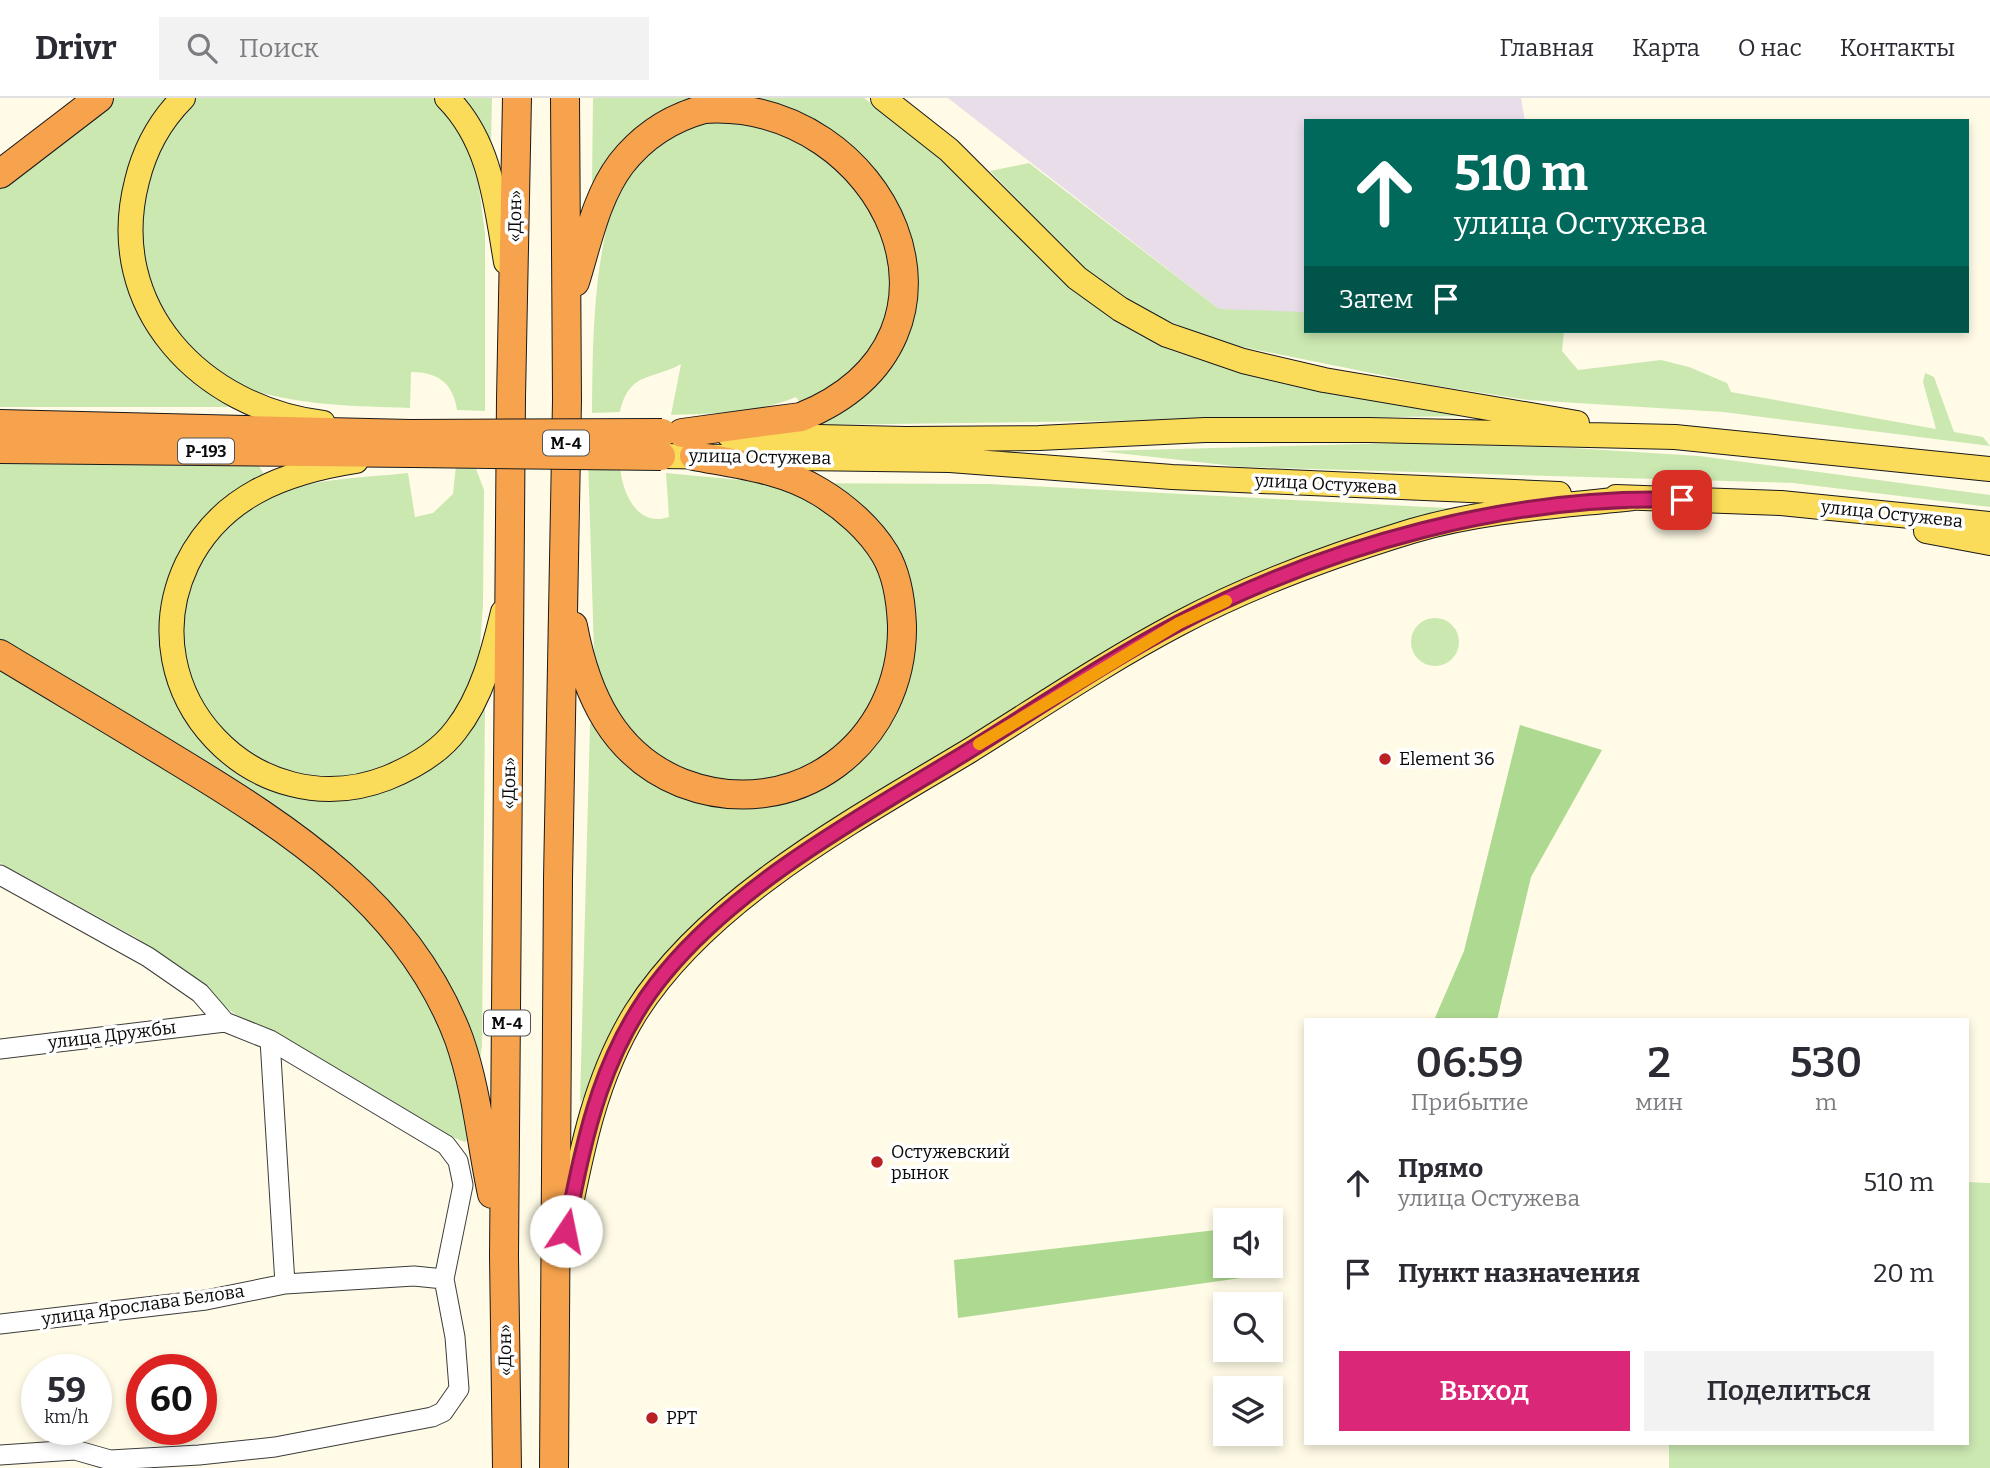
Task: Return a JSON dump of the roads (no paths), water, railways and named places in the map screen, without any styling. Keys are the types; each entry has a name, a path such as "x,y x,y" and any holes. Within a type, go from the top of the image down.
{"highway":[{"path":"0,174 99,98"},
{"name":"«Дон»","path":"507,1468 504,1256 517,98"},
{"name":"М-4","path":"554,1468 565,580 565,98"},
{"path":"567,305 610,181 635,149 670,122 721,105 749,102 777,107 816,124 867,166 890,203 905,265 900,309 880,357 852,388 828,405 801,417 675,445"},
{"name":"Р-193","path":"0,424 411,443"},
{"name":"Р-193","path":"0,449 411,443 675,445"},
{"path":"565,580 575,635 594,697 606,723 639,761 660,773 696,788 743,796 774,792 804,783 844,758 876,722 893,686 902,653 901,611 885,554 857,520 817,490 757,468 675,445"},
{"path":"0,654 214,782 288,831 360,889 397,929 445,1007 466,1059 479,1110 504,1256"}],"main road":[{"path":"183,98 148,144 132,198 130,235 135,273 160,330 192,367 251,404 304,421 411,443"},
{"path":"447,98 471,129 485,160 513,308"},
{"path":"883,98 949,150 1077,278 1120,309 1167,335 1243,361 1324,380 1675,437"},
{"name":"улица Остужева","path":"675,445 1039,438 1205,430 1369,430 1675,437 1990,469"},
{"path":"411,443 318,467 273,482 230,509 204,537 181,579 170,626 177,674 197,718 211,736 242,761 293,785 332,790 355,788 395,775 441,747 468,713 495,642 511,578"},
{"name":"улица Остужева","path":"675,445 950,460 1172,477 1781,503 1990,524"},
{"path":"556,1280 591,1113 622,1038 649,995 689,946 769,878 916,782 1109,664 1179,623 1238,595 1417,530 1545,508 1633,498"},
{"path":"1781,503 1990,543"}],"street":[{"path":"0,875 148,957 200,993 225,1022 270,1040 446,1145 458,1161 461,1199 444,1279 454,1337 458,1389 443,1412 399,1426 275,1447 110,1464 75,1450 0,1455"},
{"name":"улица Дружбы","path":"0,1049 225,1022"},
{"path":"270,1040 285,1284"},
{"name":"улица Ярослава Белова","path":"0,1324 206,1300 285,1284 414,1276 444,1279"}],"place":[{"name":"Element 36","path":"1385,759"},
{"name":"Остужевский рынок","path":"877,1162"},
{"name":"РРТ","path":"652,1418"}]}
